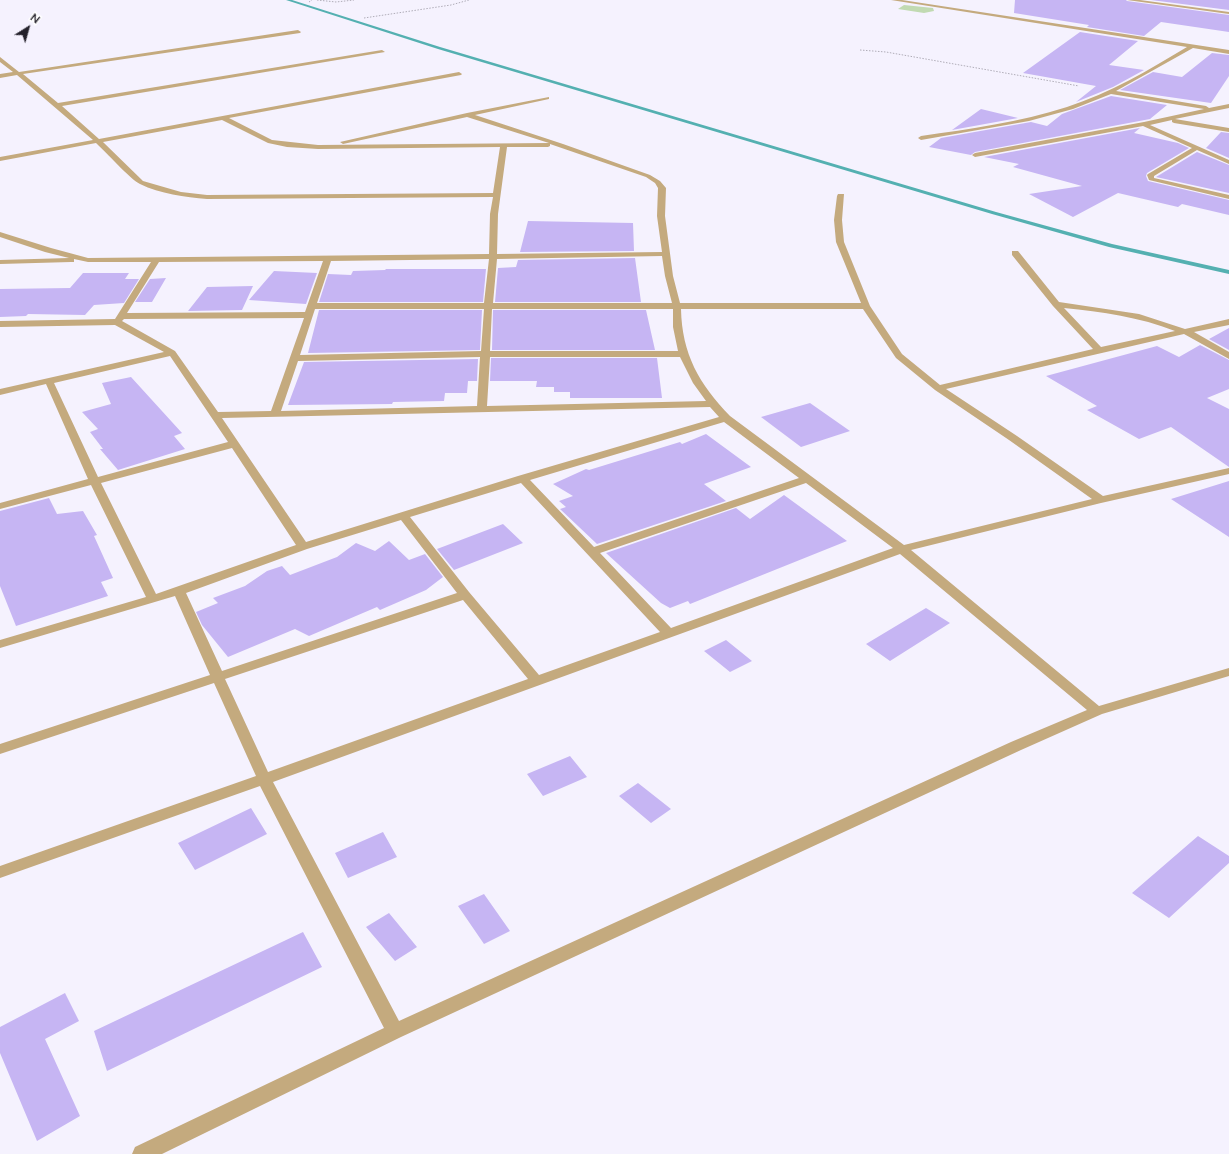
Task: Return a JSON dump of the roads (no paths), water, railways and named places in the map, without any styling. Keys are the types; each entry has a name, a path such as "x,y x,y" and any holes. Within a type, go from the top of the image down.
{"street":[{"path":"893,0 1229,52"},
{"path":"1129,0 1229,13"},
{"path":"0,76 298,32"},
{"path":"921,138 1017,122 1082,103 1111,92 1193,46"},
{"path":"57,105 382,52"},
{"path":"0,59 57,105 97,140 141,182 158,188 180,194 207,197 497,195"},
{"path":"0,159 459,74"},
{"path":"1111,92 1229,112"},
{"path":"318,147 547,98"},
{"path":"975,155 1144,124 1229,106"},
{"path":"467,115 561,145 648,176 658,182 662,188 661,216 669,276 677,307 677,327 683,354 698,383 713,404 726,418 902,549 1097,711"},
{"path":"224,118 270,142 286,146 561,145"},
{"path":"1166,119 1229,130"},
{"path":"1144,124 1229,162"},
{"path":"482,410 497,195 504,145"},
{"path":"1196,148 1150,175 1151,179 1229,197"},
{"path":"841,196 838,220 840,242 866,306 899,356 938,388 1014,438 1101,500"},
{"path":"0,234 48,250 88,260"},
{"path":"1015,253 1056,304 1099,350"},
{"path":"0,262 667,254"},
{"path":"275,414 328,259"},
{"path":"120,319 156,261"},
{"path":"1056,304 1099,310 1144,319 1186,332 1229,356"},
{"path":"0,324 309,311 488,307 866,306"},
{"path":"120,319 172,353 216,415 303,548"},
{"path":"938,388 1099,350 1229,322"},
{"path":"0,392 172,353"},
{"path":"293,358 485,354 683,354"},
{"path":"49,381 95,482 153,599"},
{"path":"216,415 713,404"},
{"path":"0,644 179,591 403,515 522,478 726,418"},
{"path":"0,506 234,444"},
{"path":"0,872 264,779 537,681 668,632 902,549 1101,500 1229,471"},
{"path":"522,478 668,632"},
{"path":"592,552 806,479"},
{"path":"403,515 465,595 537,681"},
{"path":"179,591 264,779 395,1031"},
{"path":"0,749 465,595"},
{"path":"142,1154 395,1031 1009,749 1097,711 1229,672"}],"waterway":[{"path":"288,0 439,48 994,213 1111,246 1229,272"}]}
